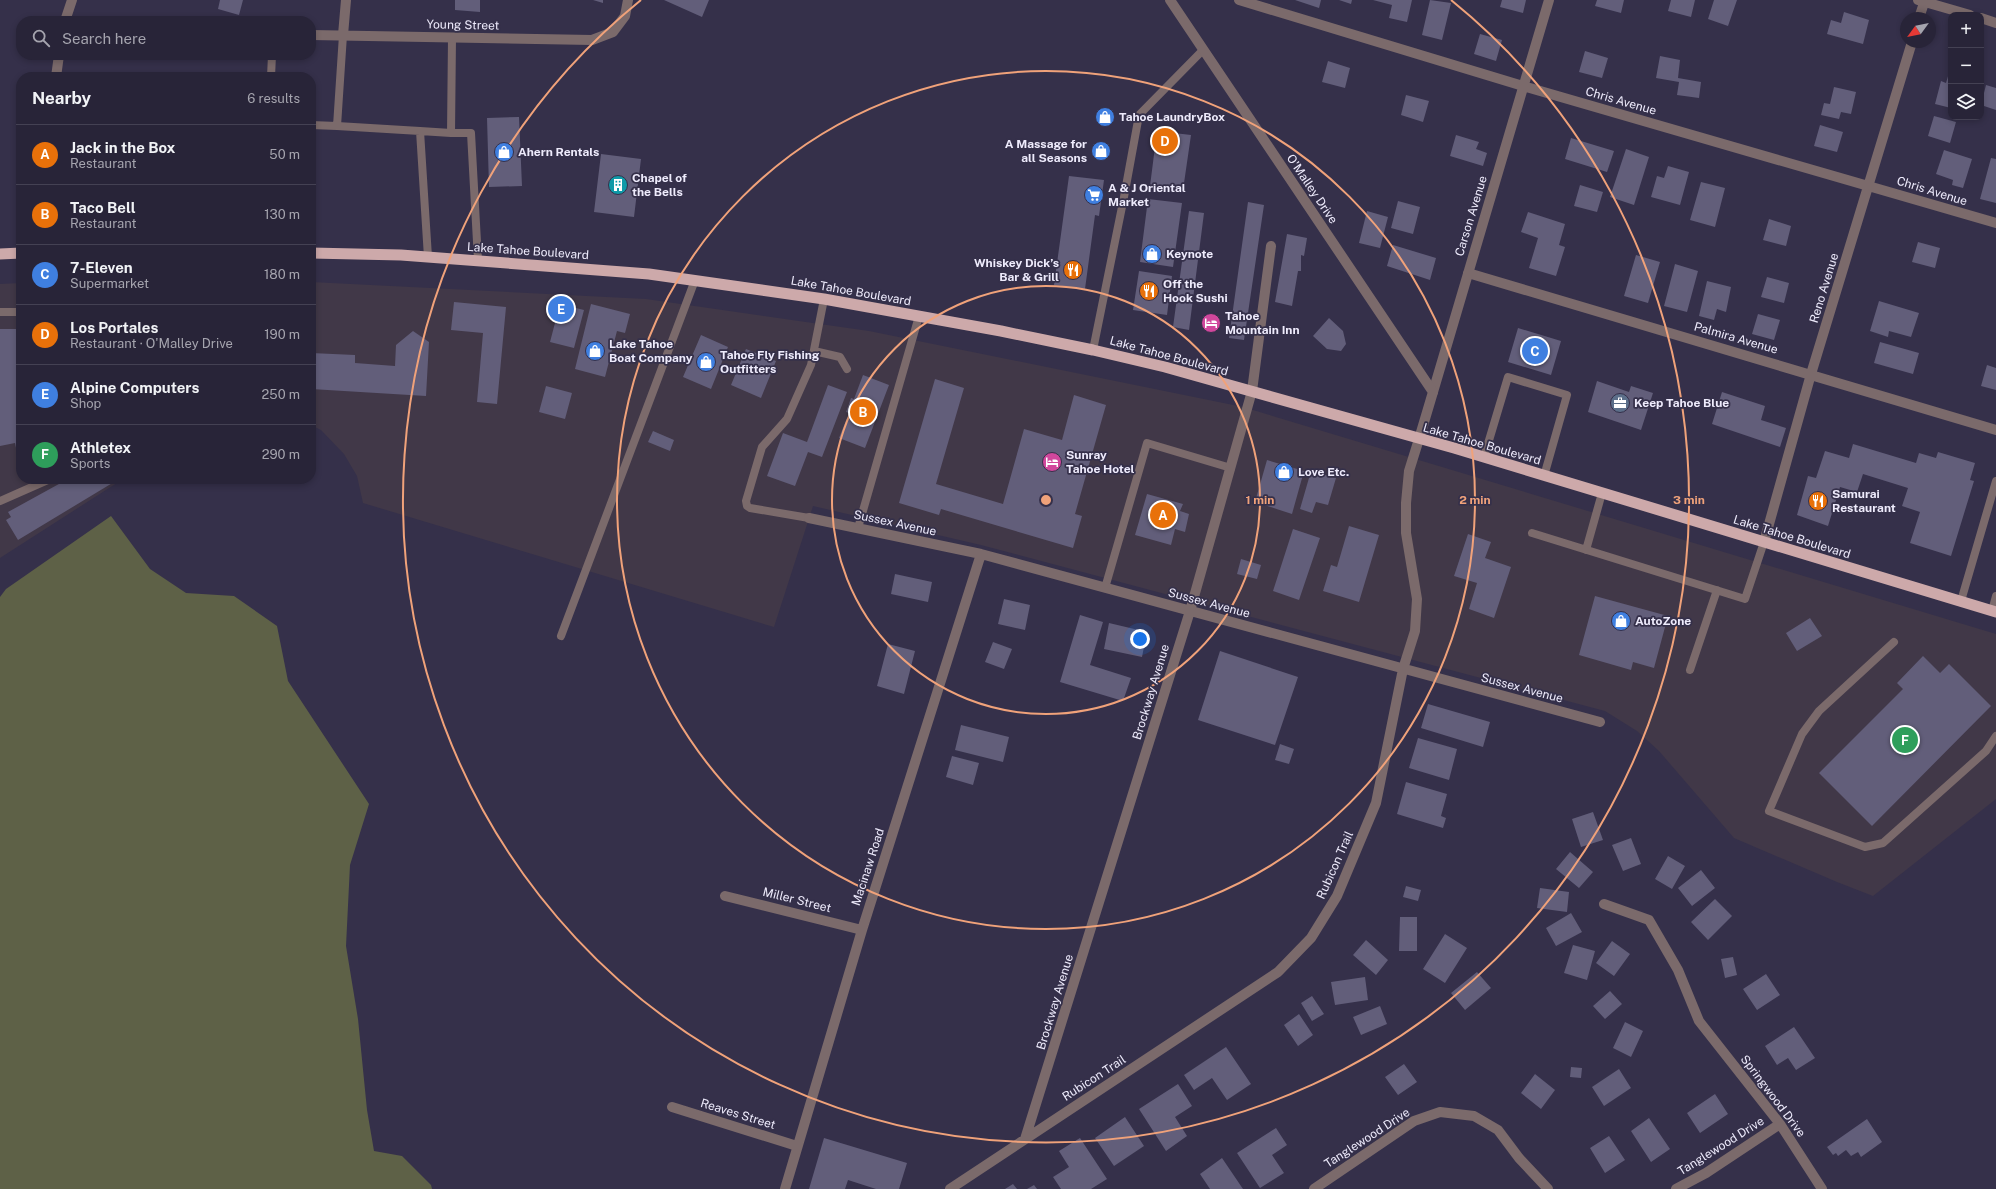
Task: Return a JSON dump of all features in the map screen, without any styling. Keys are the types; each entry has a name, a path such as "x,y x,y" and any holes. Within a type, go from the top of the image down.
{"highway":[{"path":"0,254 16,253"},
{"name":"Lake Tahoe Boulevard","path":"316,253 478,260 618,271 694,280 824,299 1093,350 1165,367 1484,457 1994,611"}],"street":[{"path":"67,16 72,0"},
{"path":"342,35 346,0"},
{"name":"Young Street","path":"316,35 592,40 613,32 625,16 628,0"},
{"name":"O'Malley Drive","path":"1170,0 1433,392"},
{"name":"Chris Avenue","path":"1239,0 1523,86 1996,223"},
{"name":"Carson Avenue","path":"1419,439 1548,0"},
{"path":"1920,12 1922,1 1960,12"},
{"path":"1984,19 1996,22"},
{"name":"Reno Avenue","path":"1764,542 1811,374 1910,48"},
{"path":"56,72 58,60"},
{"name":"Brockway Avenue","path":"1025,1139 1190,611 1252,392 1271,246"},
{"name":"Palmira Avenue","path":"1468,273 1996,430"},
{"name":"Rubicon Trail","path":"950,1189 1278,972 1311,938 1337,896 1376,803 1403,669 1415,631 1416,599 1406,533 1406,503 1409,471 1419,439"},
{"name":"Sussex Avenue","path":"809,518 981,554 1600,722"},
{"name":"Macinaw Road","path":"785,1189 862,930 981,554"},
{"name":"Miller Street","path":"725,896 862,930"},
{"name":"Springwood Drive","path":"1604,904 1649,920 1678,970 1699,1021 1780,1124 1822,1189"},
{"name":"Reaves Street","path":"672,1107 797,1146"},
{"name":"Tanglewood Drive","path":"1314,1189 1414,1121 1440,1112 1474,1116 1498,1130 1519,1158 1548,1189"},
{"name":"Tanglewood Drive","path":"1676,1189 1706,1173 1780,1124"}],"lane":[{"path":"337,126 342,35"},
{"path":"451,132 452,38"},
{"path":"1093,350 1139,115 1203,50"},
{"path":"271,72 272,60"},
{"path":"316,125 471,133 478,260"},
{"path":"420,131 428,257"},
{"path":"561,636 694,280"},
{"path":"809,518 750,508 747,506 746,501 762,447 787,419 811,365 824,299"},
{"path":"0,312 16,312"},
{"path":"858,528 919,316"},
{"path":"814,351 840,358 847,369"},
{"path":"1484,457 1508,377 1567,395 1544,476"},
{"path":"1105,588 1147,443 1231,468"},
{"path":"1961,601 1996,480"},
{"path":"0,501 39,484"},
{"path":"1586,550 1602,493"},
{"path":"1532,533 1745,598 1764,542"},
{"path":"1690,670 1717,590"},
{"path":"1994,611 1996,596"},
{"path":"1894,642 1819,711 1802,734 1769,811 1865,847 1883,843 1986,751 1996,736"}],"shaded area":[{"path":"316,282 646,299 869,331 1243,407 1996,634 1996,799 1873,896 1734,838 1659,751 1637,731 1605,711 981,545 813,506 774,627 363,503 357,476 344,454 321,430 316,428"},
{"path":"16,283 16,484 115,484 0,558 0,284"}],"green space":[{"path":"111,516 150,569 186,593 234,596 277,626 288,681 369,804 350,865 346,946 358,1019 367,1110 374,1151 402,1156 431,1185 432,1189 0,1189 0,597 6,589"}],"building":[{"path":"220,0 243,0 239,15 218,9"},
{"path":"455,0 480,0 480,12 455,10"},
{"path":"593,0 603,0 603,3"},
{"path":"664,0 709,0 702,17"},
{"path":"1295,0 1321,0 1319,8"},
{"path":"1339,0 1352,0 1351,4"},
{"path":"1373,0 1412,0 1407,22 1389,18 1392,5"},
{"path":"1430,0 1451,3 1442,40 1422,35"},
{"path":"1502,0 1526,0 1523,13 1500,7"},
{"path":"1597,0 1624,0 1621,13 1595,6"},
{"path":"1671,0 1695,0 1691,17 1668,11"},
{"path":"1714,0 1737,0 1728,26 1708,19"},
{"path":"1844,12 1869,20 1863,44 1827,34 1831,20 1841,23"},
{"path":"1480,34 1502,40 1496,61 1474,54"},
{"path":"1585,51 1608,58 1602,78 1579,72"},
{"path":"1660,56 1680,60 1678,78 1701,82 1699,98 1677,95 1679,82 1656,78"},
{"path":"1328,61 1350,68 1345,88 1322,82"},
{"path":"1948,76 1948,107 1935,104 1941,81 1946,83"},
{"path":"1986,85 1996,88 1996,110 1984,106 1984,93"},
{"path":"1834,87 1856,92 1851,114 1841,112 1839,119 1821,115 1824,103 1830,104"},
{"path":"1406,95 1429,101 1423,122 1401,115"},
{"path":"1934,116 1956,122 1950,143 1928,136"},
{"name":"Ahern Rentals","path":"519,117 522,186 489,187 487,118"},
{"path":"1820,125 1843,132 1837,152 1814,146"},
{"path":"1157,131 1191,135 1183,190 1150,186"},
{"path":"1456,135 1479,142 1476,149 1487,153 1483,166 1450,156"},
{"path":"1571,138 1614,151 1607,172 1565,159"},
{"path":"1626,149 1649,157 1634,205 1610,197"},
{"path":"1944,150 1972,159 1963,188 1952,185 1953,180 1936,174"},
{"name":"Chapel of the Bells","path":"601,154 641,159 634,217 594,212"},
{"path":"1991,158 1996,159 1996,203 1980,199"},
{"path":"1668,166 1689,172 1680,205 1651,197 1657,176 1664,178"},
{"path":"1069,176 1104,180 1099,216 1095,215 1085,289 1054,285"},
{"path":"1701,182 1725,188 1715,227 1690,220"},
{"path":"1580,185 1603,192 1597,212 1574,206"},
{"path":"1148,199 1182,203 1173,267 1140,262"},
{"path":"1398,201 1420,207 1413,234 1391,228"},
{"path":"1248,202 1264,205 1244,340 1229,338"},
{"path":"1189,211 1204,213 1189,330 1173,327"},
{"path":"1367,211 1388,217 1380,248 1359,243"},
{"path":"1528,212 1565,224 1559,245 1565,247 1556,276 1529,268 1538,238 1521,232"},
{"path":"1769,219 1791,226 1786,246 1763,240"},
{"path":"1287,234 1307,238 1304,256 1301,255 1301,271 1298,271 1292,306 1275,302"},
{"path":"1918,242 1940,248 1935,268 1912,262"},
{"path":"1393,245 1436,258 1430,280 1387,266"},
{"path":"1636,255 1660,262 1648,303 1624,296"},
{"path":"1675,264 1698,271 1687,312 1664,306"},
{"path":"1139,271 1172,276 1167,315 1133,310"},
{"path":"1767,277 1789,283 1784,303 1761,297"},
{"path":"1707,281 1731,287 1726,312 1717,309 1714,320 1699,316"},
{"path":"1879,301 1919,313 1911,337 1889,331 1888,337 1870,331"},
{"path":"454,302 506,307 497,404 477,402 483,333 451,330"},
{"path":"560,304 584,310 574,348 550,342"},
{"name":"Lake Tahoe Boat Company","path":"591,304 630,314 625,333 617,331 605,377 575,369"},
{"path":"1758,314 1780,320 1774,340 1752,334"},
{"path":"1329,318 1343,331 1346,344 1341,351 1327,349 1313,336"},
{"path":"1518,328 1561,341 1551,375 1508,362"},
{"path":"0,329 16,329 16,448 15,443 0,446"},
{"path":"413,331 429,342 426,396 316,389 316,353 355,355 355,363 395,366 396,345"},
{"name":"Tahoe Fly Fishing Outfitters","path":"701,335 728,347 711,389 683,377"},
{"path":"1880,342 1919,353 1913,374 1874,363"},
{"path":"746,349 776,361 761,398 731,385"},
{"path":"1987,365 1996,368 1996,390 1981,386"},
{"path":"863,375 889,385 865,448 839,438 849,413 846,412 851,398 854,399"},
{"name":"Sunray Tahoe Hotel","path":"935,379 964,388 936,484 1003,504 1024,429 1062,440 1074,395 1106,405 1075,514 1082,516 1073,548 941,509 939,515 899,503"},
{"name":"Keep Tahoe Blue","path":"1597,381 1629,392 1631,386 1653,393 1641,430 1588,412"},
{"path":"828,385 847,392 822,457 808,452 795,486 767,476 783,433 807,442"},
{"path":"546,386 572,393 565,419 539,412"},
{"path":"1722,392 1765,406 1761,420 1786,428 1780,447 1712,424"},
{"path":"653,431 674,440 670,451 648,442"},
{"path":"1853,444 1916,463 1919,453 1936,458 1938,452 1975,463 1970,480 1974,481 1951,556 1910,543 1920,512 1902,506 1908,488 1863,474 1857,492 1840,487 1828,526 1797,515 1808,476 1816,478 1825,451 1849,458"},
{"path":"1267,460 1304,471 1292,514 1255,502"},
{"path":"1311,471 1336,478 1328,505 1316,502 1312,513 1300,509"},
{"path":"59,484 111,484 18,540 6,520 11,517 8,512"},
{"path":"1147,494 1183,504 1180,511 1189,514 1185,532 1175,529 1171,545 1135,535"},
{"path":"1349,526 1379,535 1359,602 1323,591 1331,565 1337,567"},
{"path":"1293,529 1320,538 1299,600 1273,591"},
{"path":"1468,534 1491,542 1485,558 1511,567 1494,618 1469,609 1477,583 1454,576"},
{"path":"1241,559 1261,565 1257,579 1237,574"},
{"path":"895,574 932,582 928,602 891,594"},
{"path":"1595,596 1668,616 1654,668 1633,662 1631,670 1579,655"},
{"path":"1004,599 1030,605 1025,630 998,624"},
{"path":"1080,615 1103,622 1090,665 1131,678 1123,701 1060,682"},
{"path":"1810,618 1822,636 1797,651 1786,633"},
{"path":"1109,623 1147,632 1142,657 1104,649"},
{"path":"993,642 1012,649 1004,669 985,662"},
{"path":"888,644 915,651 904,694 877,686"},
{"path":"1220,651 1298,677 1275,745 1198,720"},
{"path":"1923,656 1940,673 1949,664 1991,706 1872,826 1819,773 1903,689 1897,683"},
{"path":"1428,704 1490,722 1483,747 1421,728"},
{"path":"961,725 1009,737 1003,762 955,750"},
{"path":"1418,738 1457,749 1449,780 1409,768"},
{"path":"1280,744 1294,749 1289,764 1275,760"},
{"path":"952,756 979,763 973,785 946,777"},
{"path":"1406,782 1447,794 1441,816 1446,818 1443,828 1397,814"},
{"path":"1593,812 1603,840 1581,847 1572,819"},
{"path":"1631,838 1641,864 1623,871 1612,845"},
{"path":"1570,852 1593,872 1579,888 1556,869"},
{"path":"1668,856 1685,866 1672,889 1655,879"},
{"path":"1701,870 1715,888 1692,906 1678,888"},
{"path":"1406,886 1421,890 1418,901 1403,897"},
{"path":"1540,888 1569,892 1567,912 1537,908"},
{"path":"1715,899 1732,916 1708,940 1691,922"},
{"path":"1571,913 1582,932 1556,946 1546,928"},
{"path":"1400,917 1417,917 1417,951 1399,951"},
{"path":"1445,934 1467,948 1445,983 1423,969"},
{"path":"1366,940 1388,960 1376,975 1353,955"},
{"path":"1612,941 1630,954 1614,976 1596,963"},
{"path":"1573,945 1595,951 1587,980 1564,973"},
{"path":"1733,957 1737,975 1725,978 1721,959"},
{"path":"1477,972 1491,988 1465,1010 1451,993"},
{"path":"1766,974 1780,995 1757,1010 1743,989"},
{"path":"1365,977 1368,1000 1335,1005 1331,982"},
{"path":"1610,991 1622,1004 1605,1019 1593,1006"},
{"path":"1312,996 1324,1014 1312,1021 1301,1003"},
{"path":"1380,1006 1387,1024 1361,1035 1353,1017"},
{"path":"1299,1014 1313,1035 1298,1046 1284,1025"},
{"path":"1625,1022 1643,1031 1631,1057 1613,1048"},
{"path":"1794,1027 1815,1058 1796,1070 1788,1058 1777,1065 1765,1046"},
{"path":"1226,1047 1251,1084 1227,1100 1212,1078 1194,1090 1184,1075"},
{"path":"1404,1064 1417,1082 1398,1095 1385,1077"},
{"path":"1571,1067 1582,1068 1581,1078 1570,1077"},
{"path":"1619,1069 1631,1088 1604,1106 1592,1087"},
{"path":"1535,1074 1555,1090 1541,1109 1521,1093"},
{"path":"1178,1084 1192,1106 1175,1117 1187,1136 1166,1151 1139,1109"},
{"path":"1715,1094 1728,1114 1700,1133 1687,1113"},
{"path":"1125,1117 1144,1146 1114,1166 1095,1138"},
{"path":"1649,1118 1670,1149 1651,1162 1631,1131"},
{"path":"1867,1119 1882,1142 1861,1157 1858,1152 1851,1156 1846,1150 1838,1156 1836,1153 1833,1155 1827,1147"},
{"path":"1276,1128 1287,1145 1272,1155 1284,1173 1260,1188 1237,1153"},
{"path":"1609,1136 1625,1160 1605,1173 1590,1148"},
{"path":"824,1138 907,1163 899,1189 876,1189 848,1180 845,1189 809,1189"},
{"path":"1080,1138 1107,1179 1091,1189 1061,1189 1053,1177 1069,1167 1059,1151"},
{"path":"1222,1158 1243,1189 1210,1189 1200,1174"},
{"path":"1013,1184 1017,1189 1005,1189"},
{"path":"1034,1185 1037,1189 1027,1189"}],"place":[{"name":"Tahoe LaundryBox","path":"1105,117"},
{"name":"Los Portales","path":"1165,141"},
{"name":"A Massage for all Seasons","path":"1101,151"},
{"name":"Ahern Rentals","path":"504,152"},
{"name":"Chapel of the Bells","path":"618,185"},
{"name":"A & J Oriental Market","path":"1094,195"},
{"name":"Keynote","path":"1152,254"},
{"name":"Whiskey Dick’s Bar & Grill","path":"1073,270"},
{"name":"Off the Hook Sushi","path":"1149,291"},
{"name":"Alpine Computers","path":"561,309"},
{"name":"Tahoe Mountain Inn","path":"1211,323"},
{"name":"Lake Tahoe Boat Company","path":"595,351"},
{"name":"7-Eleven","path":"1535,351"},
{"name":"Tahoe Fly Fishing Outfitters","path":"706,362"},
{"name":"Keep Tahoe Blue","path":"1620,403"},
{"name":"Taco Bell","path":"863,412"},
{"name":"Sunray Tahoe Hotel","path":"1052,462"},
{"name":"Love Etc.","path":"1284,472"},
{"name":"Samurai Restaurant","path":"1818,501"},
{"name":"Jack in the Box","path":"1163,515"},
{"name":"AutoZone","path":"1621,621"},
{"name":"Athletex","path":"1905,740"}]}
